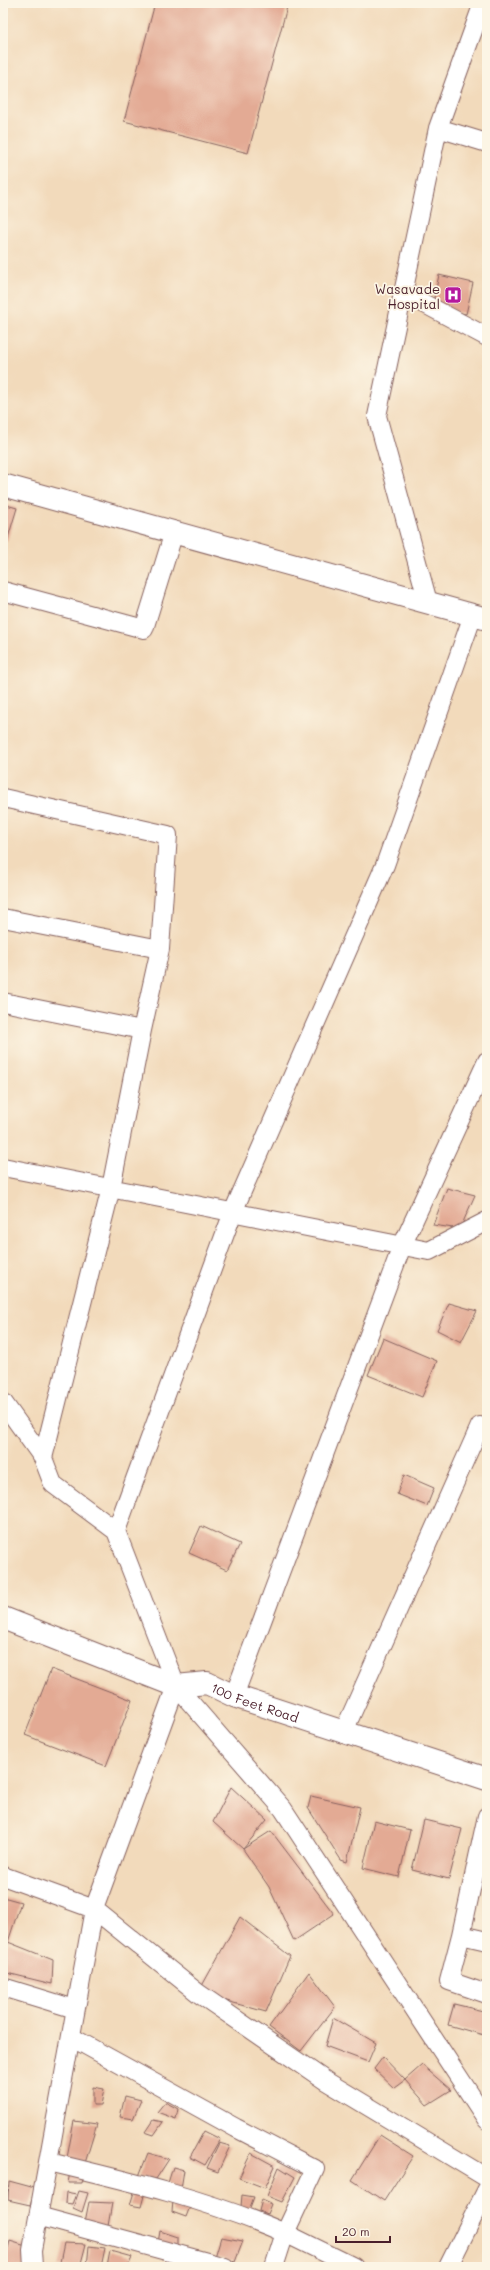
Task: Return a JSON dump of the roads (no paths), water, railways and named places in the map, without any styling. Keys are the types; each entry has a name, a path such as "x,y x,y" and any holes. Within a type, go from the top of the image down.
{"main road":[{"path":"3,485 480,617"},
{"name":"100 Feet Road","path":"3,1618 176,1686 207,1683 234,1696 487,1779"}],"street":[{"path":"428,602 377,416 438,128 483,3"},
{"path":"438,128 487,143"},
{"path":"404,294 487,338"},
{"path":"3,591 144,629 174,532"},
{"path":"116,1530 233,1212 385,865 480,617"},
{"path":"3,798 168,835 160,949 142,1030 112,1188 43,1458"},
{"path":"3,918 160,949"},
{"path":"3,1002 142,1030"},
{"path":"234,1696 402,1246 448,1142 482,1083 487,1061"},
{"path":"3,1167 429,1251 487,1221"},
{"path":"3,1402 43,1458 53,1484 116,1530 176,1686 283,1809 487,2120"},
{"path":"344,1731 480,1426 487,1429"},
{"path":"32,2267 32,2250 94,1909 176,1686"},
{"path":"487,1816 460,1935 448,1980 487,1994"},
{"path":"3,1876 94,1909 198,1993 326,2081 487,2178"},
{"path":"460,1935 487,1941"},
{"path":"3,1987 75,2009"},
{"path":"71,2037 236,2128 315,2169 285,2233 274,2267"},
{"path":"49,2162 156,2187 242,2214 285,2233 354,2267"},
{"path":"448,2267 487,2189"},
{"path":"38,2216 225,2267"}],"place":[{"name":"Wasavade Hospital","path":"453,295"}]}
